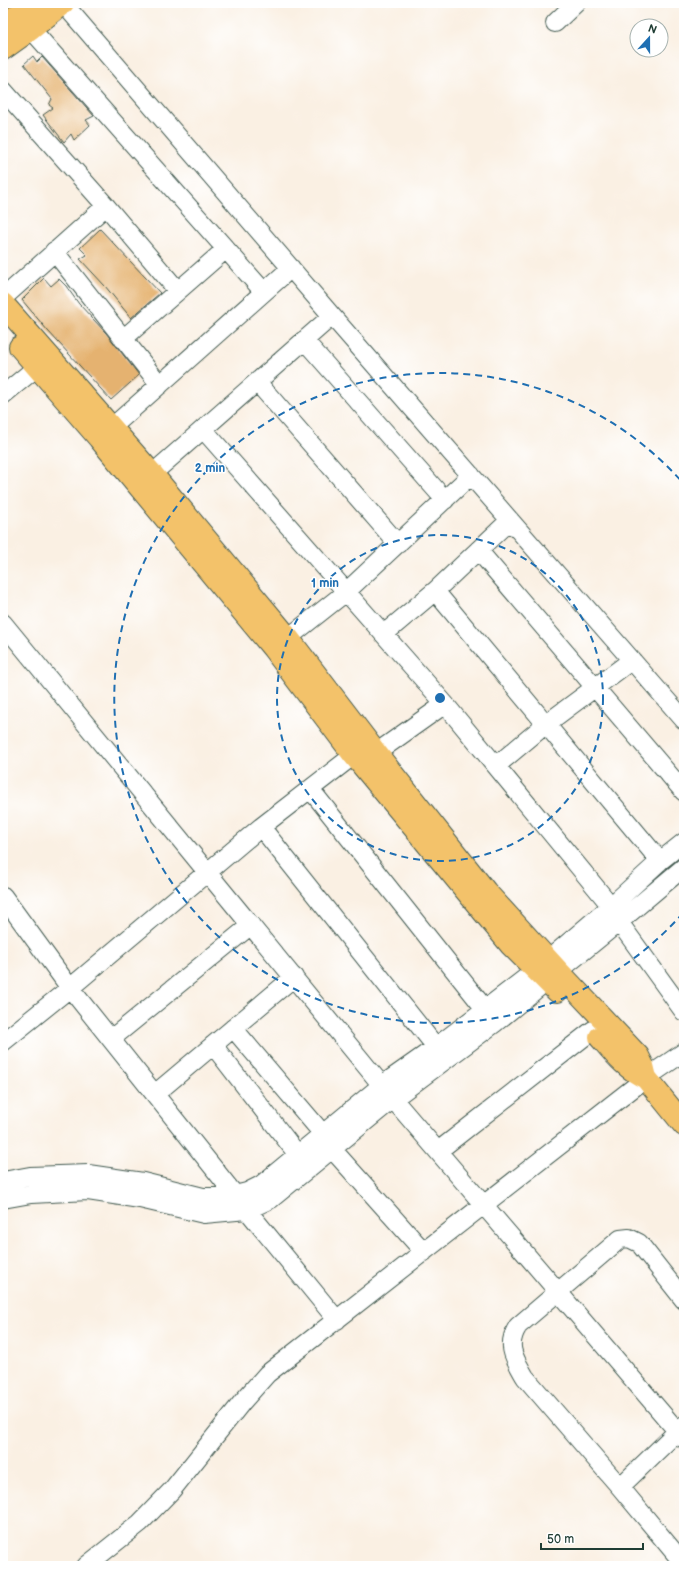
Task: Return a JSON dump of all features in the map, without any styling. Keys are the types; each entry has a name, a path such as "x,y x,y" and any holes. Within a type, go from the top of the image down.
{"main road":[{"path":"3,27 32,3"},
{"path":"3,50 63,3"},
{"path":"3,304 273,648 354,755 512,945 547,970 638,1056 643,1066 646,1078 684,1125"},
{"path":"3,326 38,367 105,433 152,474 288,638 593,1030 626,1066 635,1074 646,1078"}],"street":[{"path":"63,3 332,316 684,720"},
{"path":"555,23 576,3"},
{"path":"31,29 264,292"},
{"path":"3,90 106,206 178,291"},
{"path":"3,298 106,206"},
{"path":"123,339 226,249"},
{"path":"54,252 160,385"},
{"path":"105,433 291,268"},
{"path":"152,474 332,316"},
{"path":"304,340 445,500"},
{"path":"3,396 38,367"},
{"path":"257,382 398,544"},
{"path":"203,429 445,704 611,906"},
{"path":"288,638 346,592 471,475"},
{"path":"384,634 435,591 510,520"},
{"path":"478,550 684,792"},
{"path":"435,591 660,861"},
{"path":"3,625 388,1092 558,1293 682,1432 620,1487"},
{"path":"496,766 546,724 632,660"},
{"path":"376,753 445,704"},
{"path":"3,1042 70,988 261,827 311,790 354,755"},
{"path":"311,790 485,1009"},
{"path":"261,827 436,1047"},
{"path":"388,1092 495,1023 611,906 660,861 684,842"},
{"path":"3,1199 31,1194 88,1191 140,1199 204,1214 247,1210 271,1199 328,1142 388,1092 436,1047 485,1009 619,922 684,866"},
{"path":"3,896 70,988 337,1320"},
{"path":"619,922 684,1012"},
{"path":"111,1039 251,926"},
{"path":"155,1094 294,977"},
{"path":"233,1028 328,1142 424,1252"},
{"path":"438,1151 593,1030"},
{"path":"213,1045 298,1155"},
{"path":"86,1566 140,1523 172,1490 243,1401 267,1374 646,1078 684,1052"},
{"path":"3,1181 30,1176 88,1174 143,1182 203,1197 235,1195 247,1192 261,1185 298,1155 328,1142"},
{"path":"684,1300 639,1243 629,1238 620,1239 518,1326 512,1339 514,1358 525,1377 684,1564"}],"building":[{"path":"33,56 37,62 42,57 94,116 86,120 90,125 74,140 71,134 64,142 43,115 53,108 49,105 52,99 24,64"},
{"path":"100,229 160,293 131,318 105,286 80,259 87,255 80,248"},
{"path":"44,278 51,286 59,279 66,286 79,304 106,333 139,375 111,400 22,300"}]}
